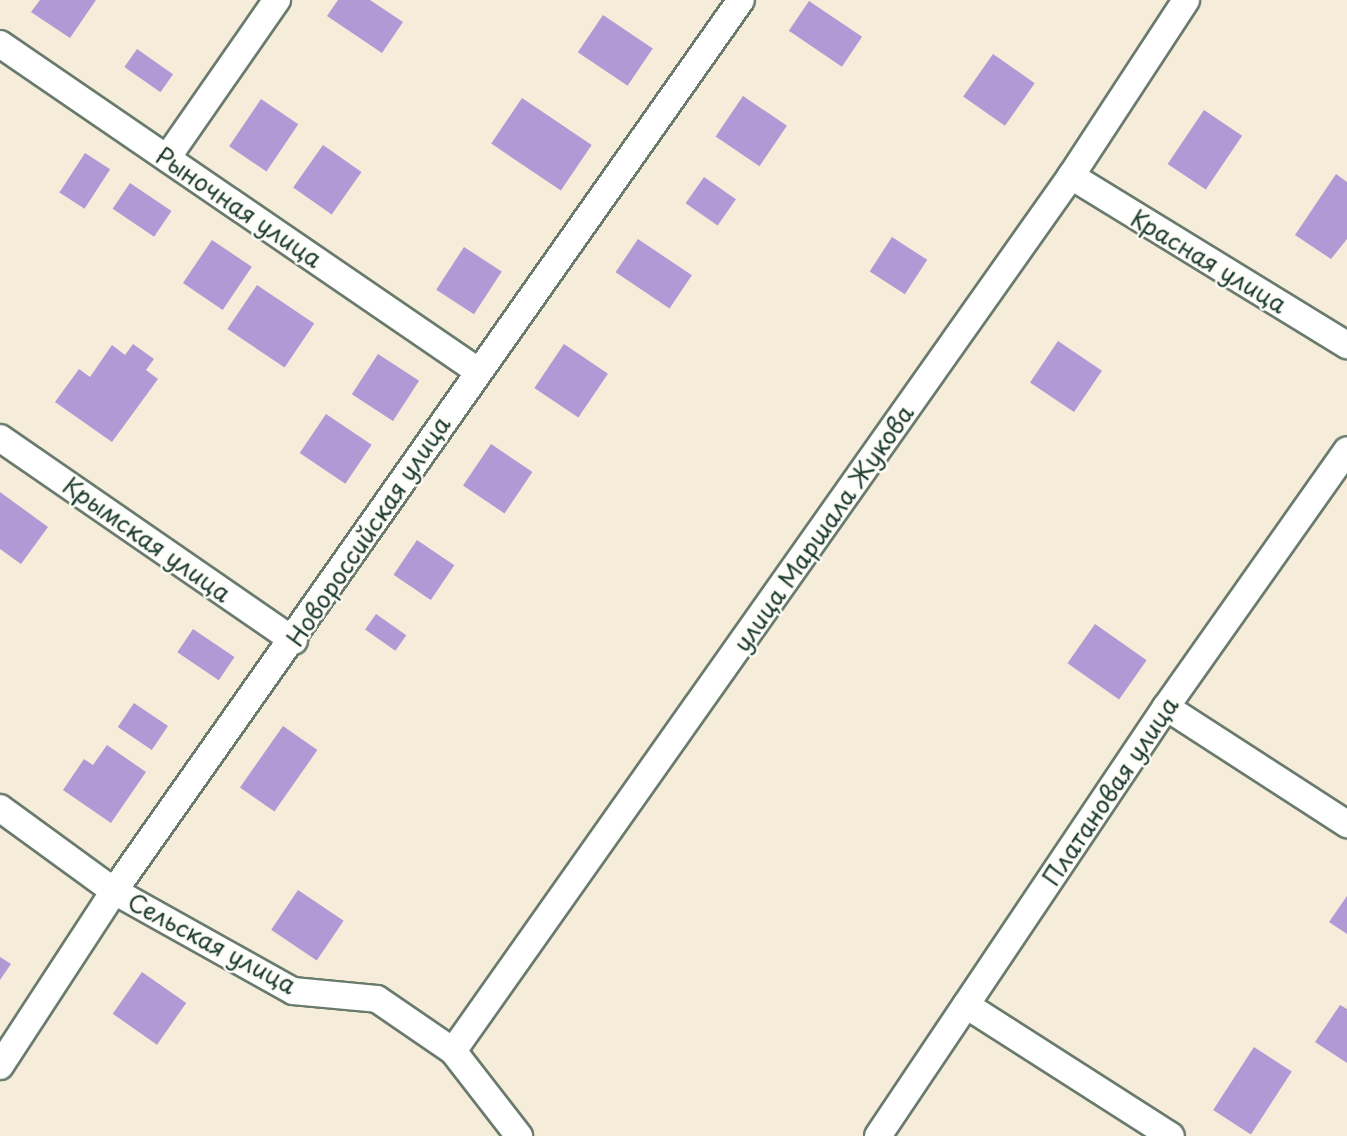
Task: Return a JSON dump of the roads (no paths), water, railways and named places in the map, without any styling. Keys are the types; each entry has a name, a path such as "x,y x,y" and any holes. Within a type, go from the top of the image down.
{"street":[{"path":"167,158 277,0"},
{"name":"Новороссийская улица","path":"0,1066 114,891 294,640 478,371 741,0"},
{"name":"улица Маршала Жукова","path":"453,1051 1071,176 1186,0"},
{"name":"Рыночная улица","path":"0,44 478,371"},
{"name":"Красная улица","path":"1071,176 1347,345"},
{"name":"Крымская улица","path":"0,438 294,640"},
{"name":"Платановая улица","path":"878,1136 1166,707 1347,450"},
{"path":"1166,707 1347,824"},
{"name":"Сельская улица","path":"0,808 114,891 293,991 377,999 453,1051 519,1136"},
{"path":"966,1005 1171,1136"}]}
